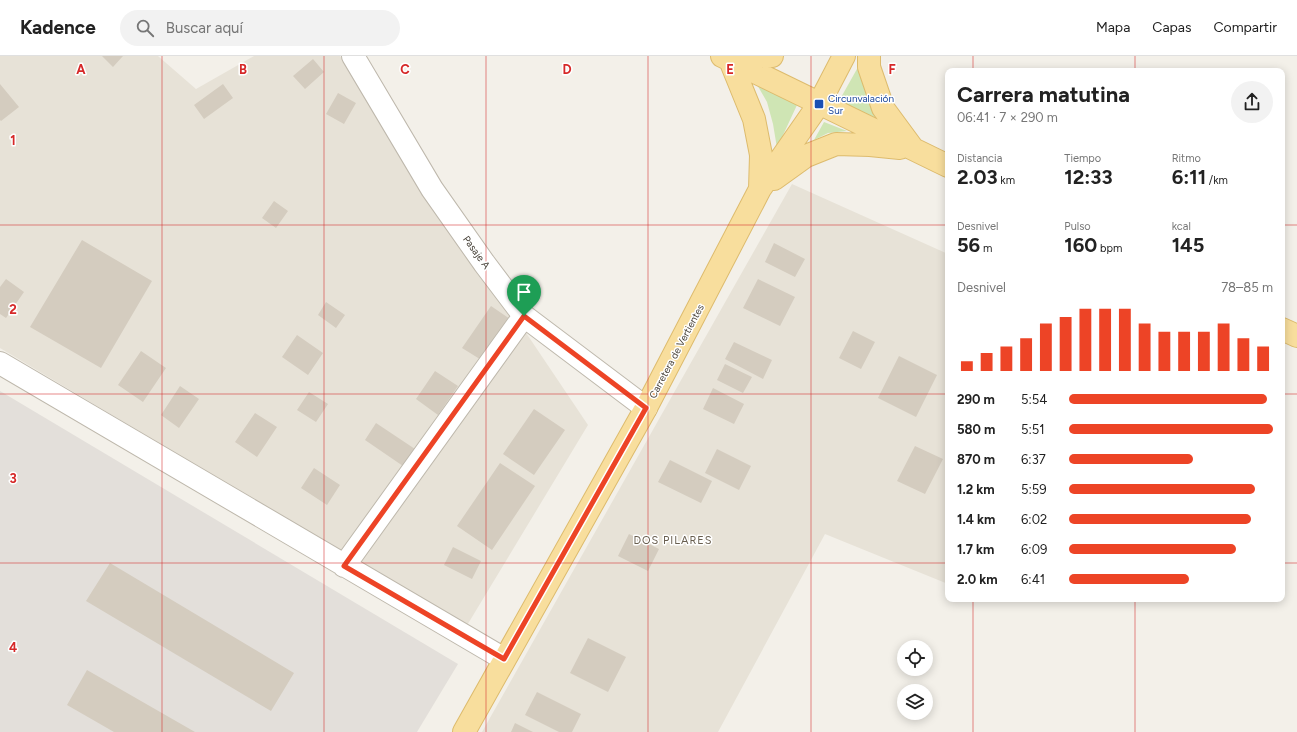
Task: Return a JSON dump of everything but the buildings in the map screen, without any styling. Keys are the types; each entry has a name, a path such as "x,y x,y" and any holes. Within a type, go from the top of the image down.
{"main road":[{"path":"726,58 772,56"},
{"name":"Carretera de Vertientes","path":"464,732 646,408 760,189 819,104 844,56"},
{"path":"869,56 869,67 883,108 913,149"},
{"path":"726,58 945,165"},
{"path":"726,58 741,85 754,119 761,155 760,189"},
{"path":"760,189 806,156 836,144 870,145 913,149"},
{"path":"1285,330 1297,336"}],"street":[{"name":"Pasaje A","path":"352,56 432,189 484,263 524,316 646,408"},
{"path":"344,566 524,316"},
{"path":"0,363 504,659"}],"shaded area":[{"path":"0,56 158,56 196,89 254,56 340,56 588,425 466,627 0,348"},
{"path":"792,184 945,253 945,583 825,534 718,732 482,732"},
{"path":"0,391 458,664 417,732 0,732"}],"green space":[{"path":"862,60 863,84 868,102 877,119 839,101"},
{"path":"756,83 797,105 777,148 767,102"},
{"path":"824,122 847,131 828,133 814,140"}],"place":[{"name":"Circunvalación Sur","path":"819,104"}],"district":[{"name":"DOS PILARES","path":"673,540"}],"route":[{"path":"524,316 646,408 504,659 344,566 524,316"}]}
